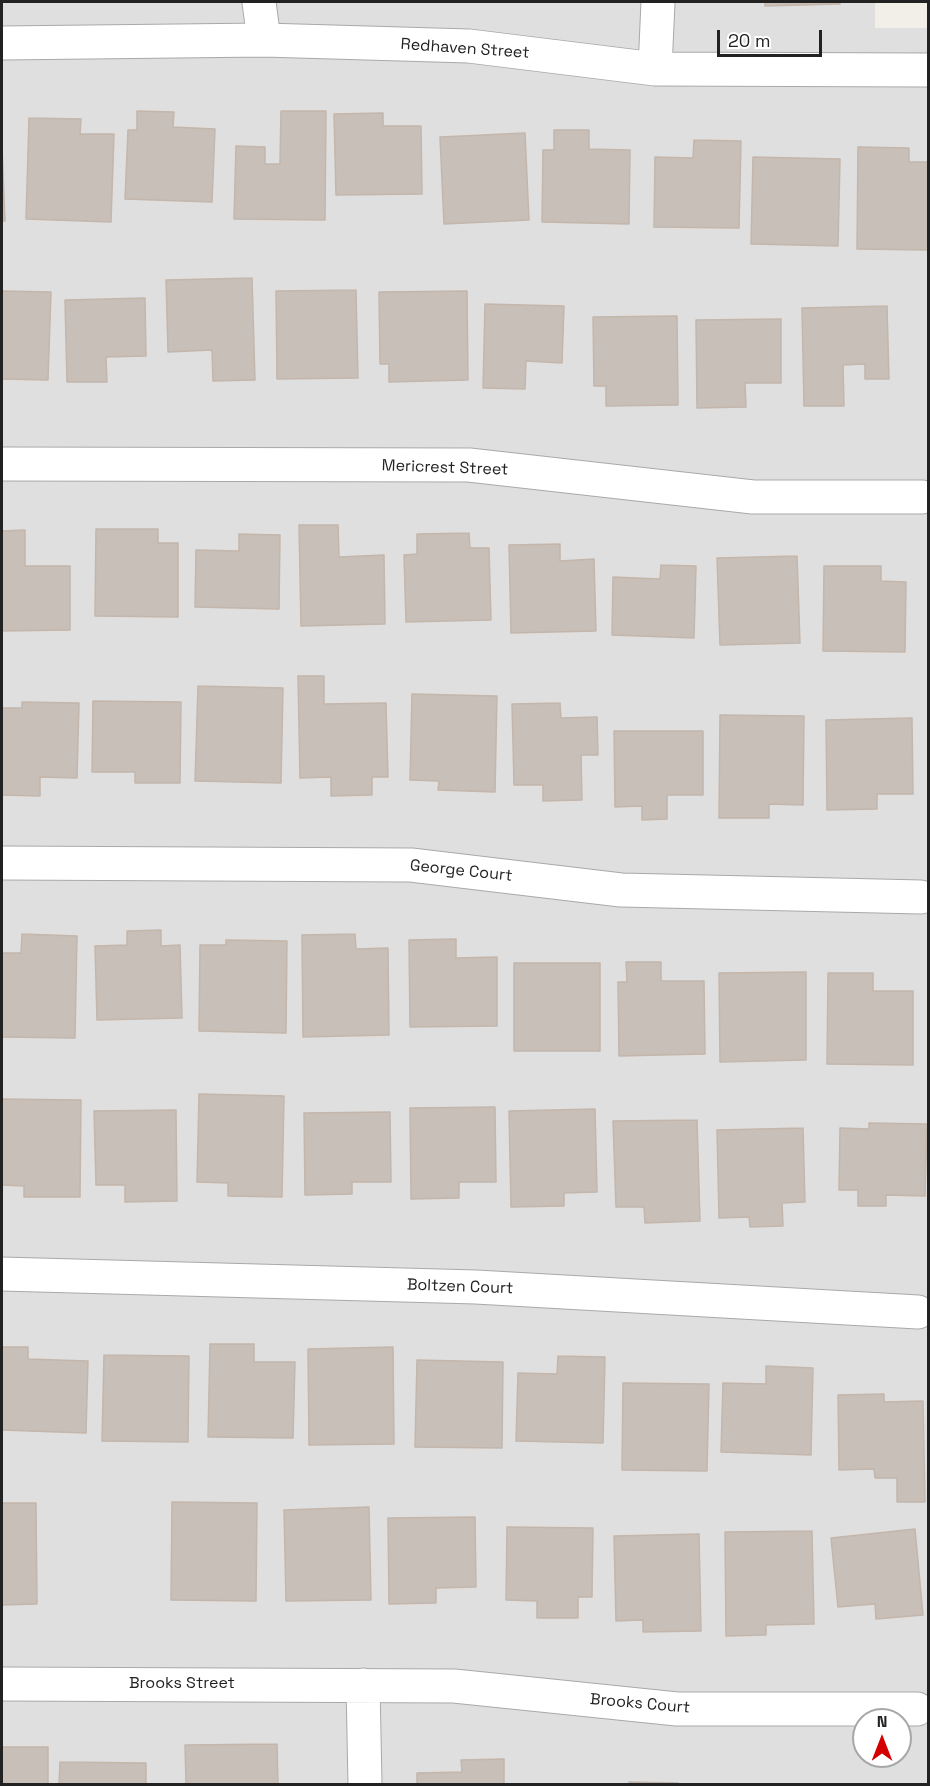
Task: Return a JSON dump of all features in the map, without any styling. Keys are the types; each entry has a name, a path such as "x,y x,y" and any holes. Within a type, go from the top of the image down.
{"street":[{"path":"259,2 264,40"},
{"path":"655,69 658,2"},
{"name":"Redhaven Street","path":"2,43 264,40 469,46 655,69 928,70"},
{"name":"Mericrest Street","path":"2,464 468,465 753,497 922,497"},
{"name":"George Court","path":"2,863 411,865 621,890 921,897"},
{"name":"Boltzen Court","path":"2,1274 476,1287 918,1312"},
{"name":"Brooks Street","path":"2,1684 363,1685"},
{"path":"363,1685 365,1785"},
{"name":"Brooks Court","path":"363,1685 454,1686 677,1709 917,1709"}],"shaded area":[{"path":"2,2 875,2 875,28 928,28 928,1784 2,1784"}],"building":[{"path":"765,2 840,2 840,4 765,6"},
{"path":"137,111 174,112 173,127 215,129 212,202 125,199 128,130 137,130"},
{"path":"281,111 326,111 325,220 234,219 236,146 265,147 265,164 280,164"},
{"path":"383,113 383,126 421,126 422,194 336,195 334,114"},
{"path":"29,118 81,119 80,134 114,134 111,222 26,219"},
{"path":"554,130 589,130 589,149 630,150 629,224 542,222 543,150 554,150"},
{"path":"525,133 529,220 444,224 440,137"},
{"path":"694,140 741,141 739,228 654,227 655,157 693,158"},
{"path":"2,147 5,221 2,221"},
{"path":"858,147 909,148 909,162 928,162 928,250 857,249"},
{"path":"753,157 840,159 838,246 751,244"},
{"path":"252,278 255,380 213,381 212,350 168,352 166,280"},
{"path":"356,290 358,378 277,379 276,291"},
{"path":"2,291 51,292 48,380 2,379"},
{"path":"467,291 468,380 389,382 389,364 380,364 379,292"},
{"path":"145,298 146,356 106,357 107,382 67,382 65,300"},
{"path":"485,304 564,306 562,363 526,361 525,389 483,388"},
{"path":"887,306 889,379 865,379 865,364 843,365 844,406 804,406 802,308"},
{"path":"677,316 678,405 606,406 606,386 594,386 593,317"},
{"path":"781,319 781,383 745,383 746,407 697,408 696,320"},
{"path":"299,525 338,525 339,557 384,555 385,624 301,626"},
{"path":"96,529 158,529 158,543 178,543 178,617 95,616"},
{"path":"25,530 25,566 70,566 70,630 2,631 2,531"},
{"path":"469,533 470,548 489,548 491,620 406,622 404,555 417,554 417,534"},
{"path":"239,534 280,535 279,609 195,607 196,550 239,551"},
{"path":"560,544 560,561 594,559 596,631 511,633 509,545"},
{"path":"797,556 800,643 720,645 717,558"},
{"path":"661,565 696,566 694,638 612,635 613,577 660,579"},
{"path":"824,566 881,566 881,581 906,582 905,652 823,651"},
{"path":"298,676 324,676 324,704 386,703 388,777 372,777 372,795 331,796 331,777 300,778"},
{"path":"198,686 283,688 281,783 195,781"},
{"path":"412,694 497,696 495,792 438,790 439,781 410,780"},
{"path":"93,701 181,702 180,783 135,783 135,772 92,772"},
{"path":"22,702 79,703 77,778 40,777 40,796 2,795 2,708 22,708"},
{"path":"560,703 561,718 597,717 598,755 581,755 582,800 543,801 543,785 514,785 512,704"},
{"path":"720,715 804,716 803,805 769,804 769,818 719,818"},
{"path":"912,718 913,794 877,794 877,809 827,810 826,720"},
{"path":"614,731 703,731 703,795 667,795 667,819 642,820 642,806 615,807"},
{"path":"161,930 161,946 180,945 182,1018 97,1020 95,946 127,945 127,931"},
{"path":"22,934 77,936 75,1038 2,1037 2,953 21,953"},
{"path":"355,934 356,949 388,948 389,1035 303,1037 302,935"},
{"path":"456,939 456,958 497,957 497,1026 410,1027 409,940"},
{"path":"226,940 287,941 286,1033 199,1031 200,945 226,945"},
{"path":"626,962 661,962 661,981 704,981 705,1054 619,1056 618,982 627,982"},
{"path":"514,963 600,963 600,1051 514,1051"},
{"path":"806,972 806,1060 720,1062 719,973"},
{"path":"828,973 873,973 873,991 913,991 913,1065 827,1064"},
{"path":"199,1094 284,1096 282,1197 228,1196 228,1183 197,1182"},
{"path":"2,1099 81,1100 80,1197 24,1197 24,1186 2,1185"},
{"path":"495,1107 496,1182 459,1182 459,1198 411,1199 410,1108"},
{"path":"595,1109 597,1192 564,1193 564,1206 511,1207 509,1111"},
{"path":"176,1110 177,1201 125,1202 125,1185 96,1185 94,1111"},
{"path":"390,1112 391,1182 352,1182 352,1194 305,1195 304,1113"},
{"path":"697,1120 700,1221 645,1223 644,1207 616,1207 613,1121"},
{"path":"869,1123 927,1124 925,1196 886,1195 886,1206 858,1206 858,1190 839,1190 840,1128 869,1129"},
{"path":"803,1128 805,1202 782,1203 783,1226 750,1227 749,1217 719,1218 717,1130"},
{"path":"210,1344 254,1344 254,1362 295,1362 293,1438 208,1437"},
{"path":"2,1347 28,1347 28,1359 88,1361 86,1433 2,1430"},
{"path":"393,1347 394,1444 309,1445 308,1349"},
{"path":"104,1355 189,1356 188,1442 102,1441"},
{"path":"558,1356 605,1357 603,1443 516,1441 518,1373 557,1374"},
{"path":"417,1360 503,1362 502,1448 415,1447"},
{"path":"766,1366 813,1368 811,1455 721,1452 723,1383 766,1384"},
{"path":"623,1383 709,1384 707,1471 622,1470"},
{"path":"884,1394 884,1402 923,1401 925,1502 897,1502 897,1478 875,1478 874,1469 839,1470 838,1395"},
{"path":"172,1502 257,1503 256,1601 171,1600"},
{"path":"2,1503 36,1503 37,1604 2,1605"},
{"path":"369,1507 371,1600 286,1601 284,1510"},
{"path":"475,1517 476,1587 436,1588 436,1603 389,1604 388,1518"},
{"path":"507,1527 593,1528 592,1597 578,1597 578,1618 537,1618 537,1601 506,1600"},
{"path":"915,1529 923,1615 876,1619 875,1604 838,1607 831,1538"},
{"path":"812,1531 814,1624 766,1625 766,1635 726,1636 725,1532"},
{"path":"699,1534 701,1631 643,1632 643,1620 616,1621 614,1536"},
{"path":"277,1744 278,1784 186,1784 185,1745"},
{"path":"2,1747 48,1747 48,1784 2,1784"},
{"path":"504,1759 504,1784 417,1784 417,1773 462,1772 461,1760"},
{"path":"60,1762 146,1763 146,1784 59,1784"},
{"path":"629,1782 678,1783 629,1784"}]}
